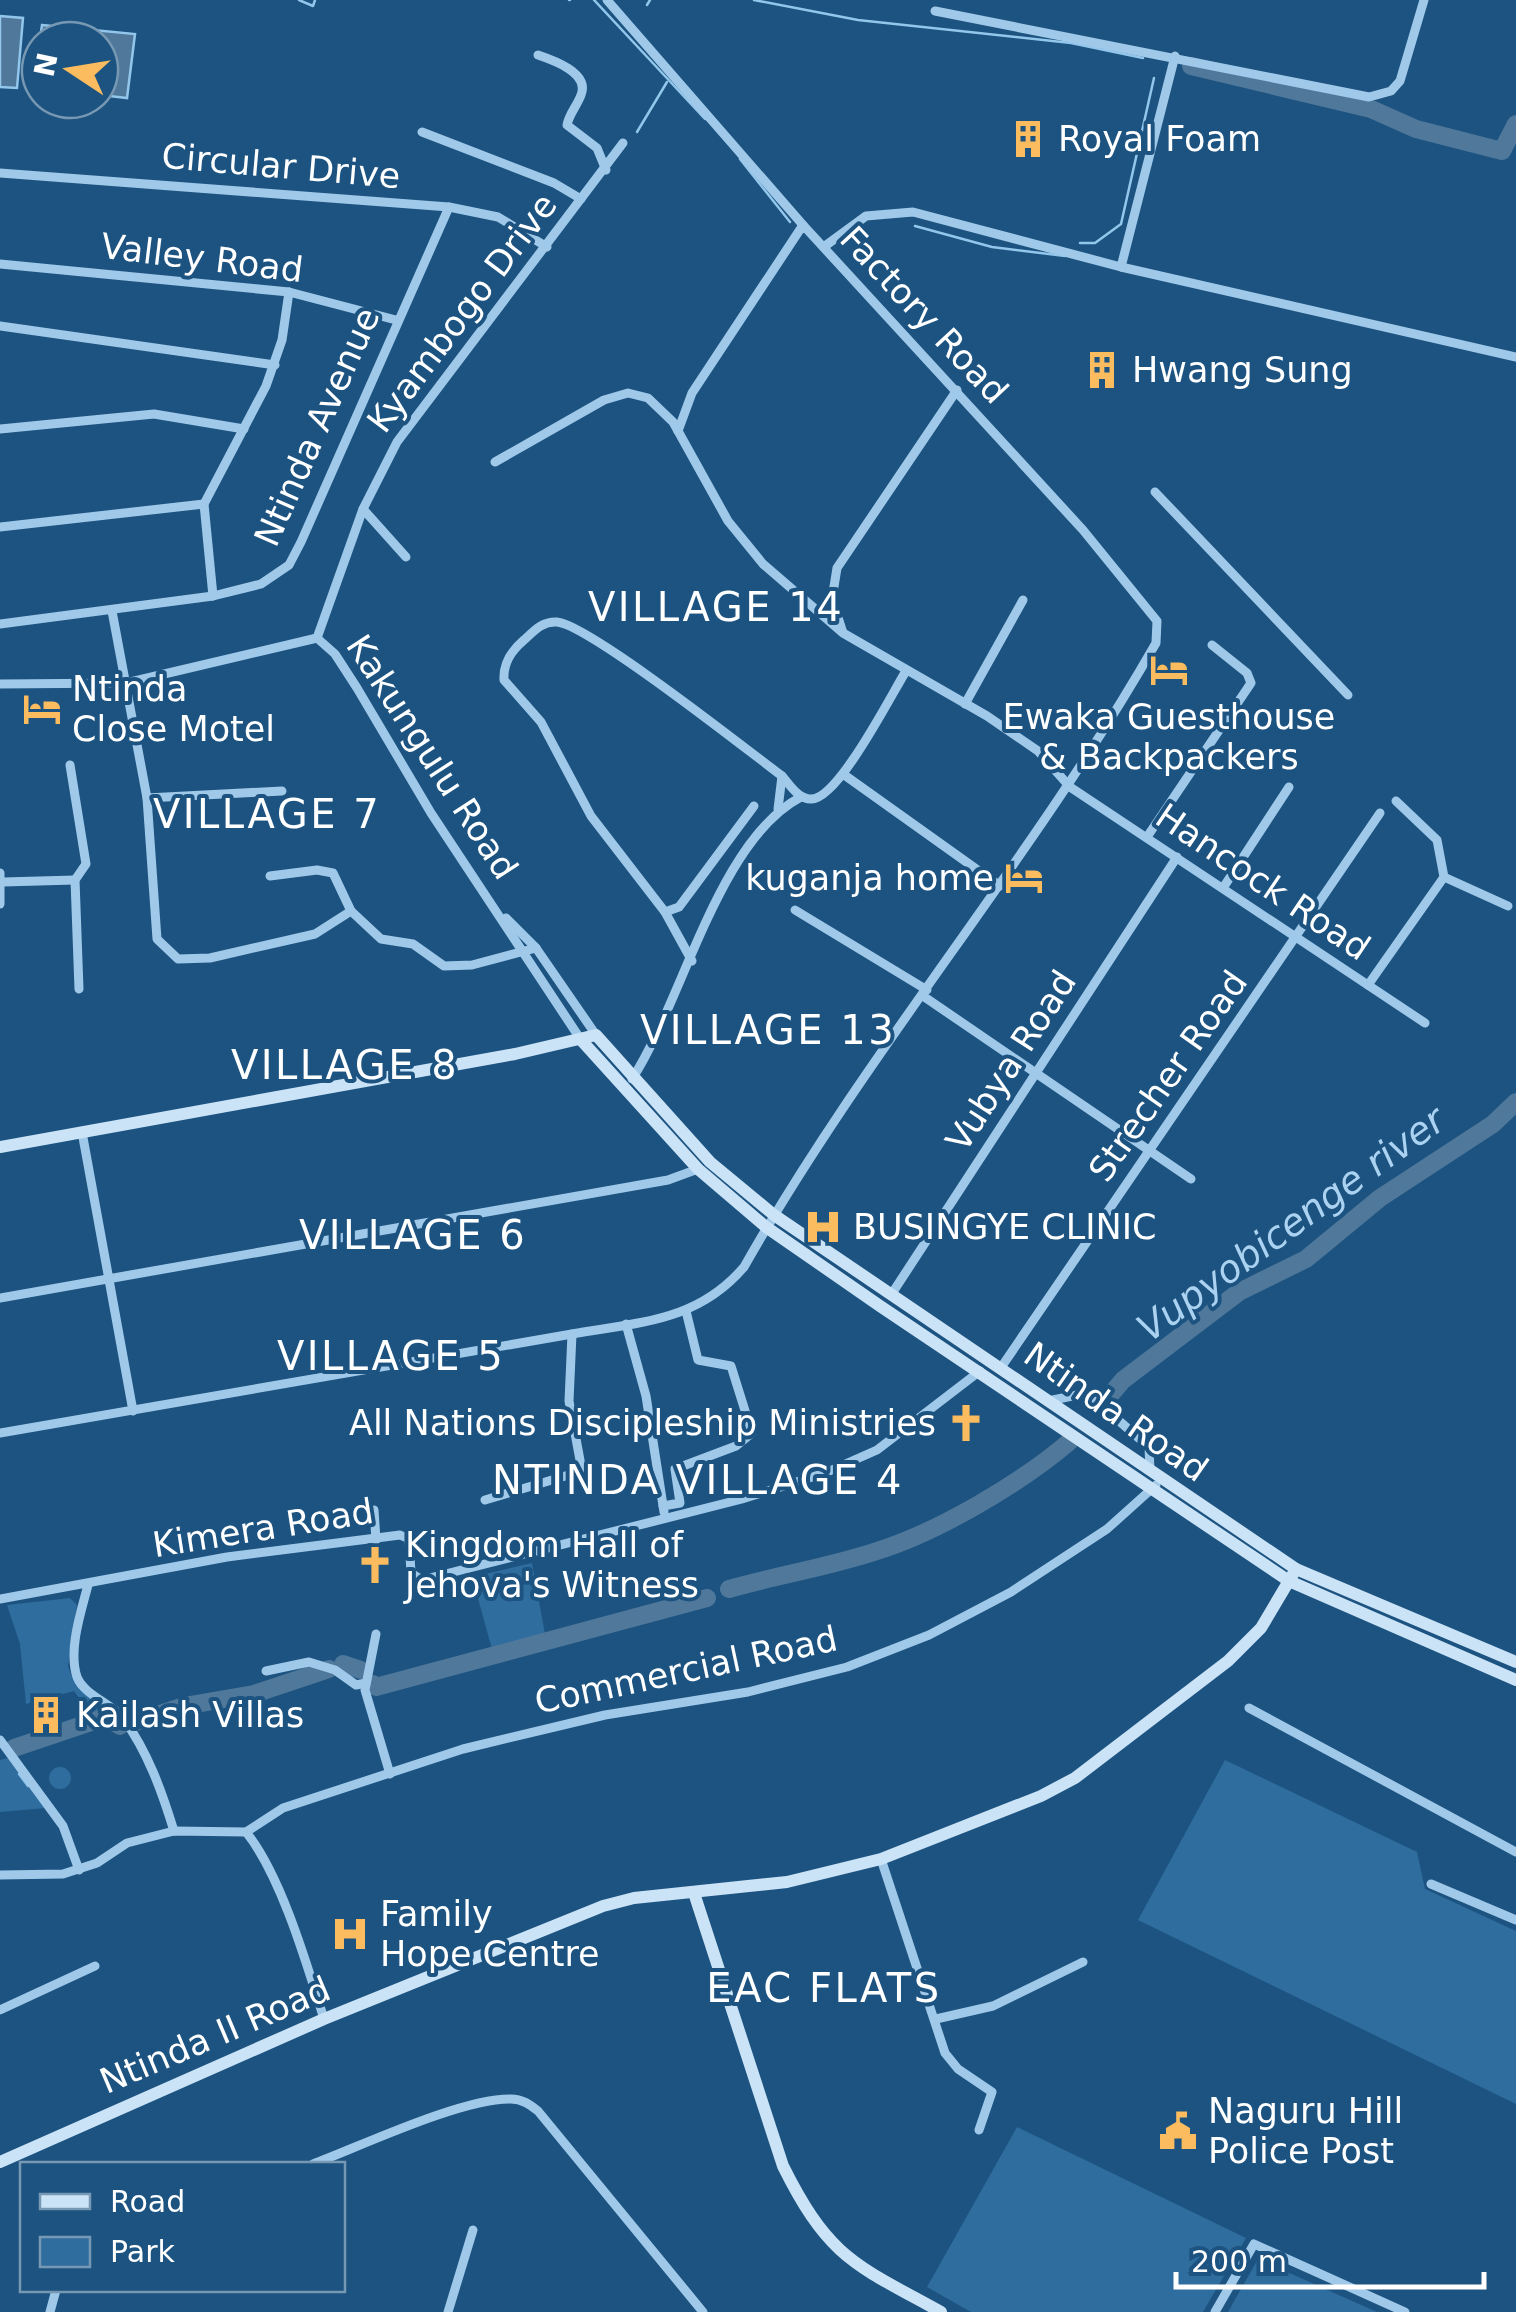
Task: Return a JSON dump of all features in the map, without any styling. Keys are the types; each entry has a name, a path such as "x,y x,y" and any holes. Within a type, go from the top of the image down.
{"main road":[{"path":"0,1147 582,1042 596,1035"},
{"name":"Kakungulu Road","path":"596,1035 634,1076 704,1165"},
{"name":"Kakungulu Road","path":"582,1042 623,1088 704,1165"},
{"name":"Ntinda Road","path":"704,1165 770,1221 978,1372 1157,1484 1292,1575 1516,1680"},
{"name":"Ntinda Road","path":"770,1221 892,1295 1150,1471 1157,1484"},
{"name":"Ntinda Road","path":"1292,1575 1516,1662"},
{"name":"Ntinda II Road","path":"0,2162 324,2019 604,1906 787,1882 881,1859 1016,1808 1075,1778 1245,1646 1292,1575"},
{"path":"694,1892 783,2166 801,2202 839,2253 941,2312"}],"street":[{"path":"608,0 803,225"},
{"path":"935,12 1018,31 1074,36 1175,56 1356,96 1380,95 1400,81 1424,0"},
{"path":"538,55 567,66 580,84 582,93 567,124 597,148 606,170"},
{"path":"1121,267 1175,56"},
{"path":"422,132 554,183 581,198"},
{"name":"Kyambogo Drive","path":"317,638 363,509 412,420 623,143"},
{"name":"Circular Drive","path":"0,173 450,207 498,216 547,246"},
{"name":"Ntinda Avenue","path":"0,624 213,596 262,584 289,564 450,207"},
{"path":"824,246 866,216 913,212 1121,267 1516,357"},
{"name":"Factory Road","path":"678,431 692,393 803,225 957,390 1134,590 1159,628 1156,643 1070,787"},
{"name":"Valley Road","path":"0,264 289,292 396,320"},
{"path":"213,596 204,504 274,364 289,292"},
{"path":"0,326 274,364"},
{"path":"843,633 832,599 837,568 957,390"},
{"name":"Hancock Road","path":"494,462 604,400 628,393 648,398 678,431 745,544 815,613 1038,751 1070,787 1425,1022"},
{"path":"0,429 154,414 244,429"},
{"path":"1155,492 1348,694"},
{"path":"0,527 204,504"},
{"path":"363,509 406,557"},
{"path":"964,704 1023,600"},
{"path":"112,611 147,798 157,939 178,959 210,958 314,934 351,911"},
{"path":"692,961 665,912 591,816 542,722 504,680 506,661 540,625 563,623 621,658 782,776 801,797"},
{"path":"0,684 126,683 317,638"},
{"name":"Kakungulu Road","path":"317,638 335,654 358,688 431,812 582,1042"},
{"path":"1146,837 1252,683 1247,673 1212,644"},
{"path":"623,1088 634,1076 730,876 778,809 801,797 823,797 843,774 906,671"},
{"path":"70,765 86,864 75,880 78,989"},
{"path":"843,774 1000,886"},
{"path":"778,809 782,776"},
{"path":"0,1433 626,1324 686,1311 718,1296 1070,787"},
{"path":"1223,888 1289,787"},
{"path":"147,798 282,791"},
{"path":"1368,985 1444,876 1437,840 1396,802"},
{"path":"665,912 679,906 754,806"},
{"name":"Strecher Road","path":"995,1365 1150,1150 1380,813"},
{"name":"Vubya Road","path":"892,1295 1177,857"},
{"path":"270,876 317,870 332,873 351,911 381,940 413,944 444,966 522,955 536,948"},
{"path":"1444,876 1508,906"},
{"path":"0,904 1,877 75,880"},
{"name":"Kakungulu Road","path":"497,909 536,948 596,1035"},
{"path":"795,910 925,993 1191,1179"},
{"path":"82,1132 112,1280 132,1411"},
{"path":"0,1298 668,1180 704,1165"},
{"path":"663,1506 680,1503 674,1469 736,1446 752,1433 731,1366 698,1360 686,1311"},
{"path":"626,1324 646,1396 665,1520"},
{"path":"485,1500 576,1477 584,1468 569,1401 572,1334"},
{"name":"Kimera Road","path":"0,1600 227,1557 400,1536 409,1539 411,1573 422,1580 779,1489 854,1461 877,1450 978,1372 995,1365"},
{"path":"1048,1402 1086,1393 1149,1447 1150,1471"},
{"name":"Commercial Road","path":"246,1832 283,1808 536,1729 762,1689 846,1667 929,1635 1011,1592 1106,1529 1157,1484"},
{"path":"374,1510 376,1540"},
{"path":"88,1586 76,1641 76,1674 81,1685 111,1706 131,1731 162,1790 174,1832"},
{"path":"376,1634 366,1684 390,1774"},
{"path":"266,1671 309,1662 335,1670 356,1685 366,1684"},
{"path":"1249,1708 1516,1852"},
{"path":"0,1740 63,1826 79,1870"},
{"path":"0,1875 79,1870 127,1842 174,1832 246,1832 260,1850 289,1919 324,2019"},
{"path":"881,1859 950,2062 992,2092 979,2130"},
{"path":"1431,1884 1516,1920"},
{"path":"936,2020 993,2006 1083,1962"},
{"path":"0,2010 96,1966"},
{"path":"318,2162 456,2112 502,2099 523,2100 538,2111 704,2312"},
{"path":"448,2312 473,2230"},
{"path":"1215,2312 1254,2244 1406,2312"}],"green space":[{"path":"532,1563 545,1634 492,1649 472,1577"},
{"path":"70,1598 77,1605 68,1666 71,1674 86,1693 113,1712 94,1719 74,1691 26,1704 20,1644 7,1605"},
{"path":"8,1758 46,1808 0,1812 0,1760"},
{"path":"1225,1760 1417,1852 1425,1889 1516,1931 1516,2104 1138,1920"},
{"path":"60,1767 68,1770 68,1786 60,1789 52,1786 49,1778 52,1770"},
{"path":"1017,2127 1246,2238 1203,2312 971,2312 927,2287"},
{"path":"1258,2259 1377,2312 1228,2312"}],"shaded area":[{"path":"0,16 23,18 17,88 0,87"},
{"path":"120,33 135,34 127,98 120,97"}],"waterway":[{"path":"299,0 313,6 315,0"},
{"path":"594,0 705,119"},
{"path":"647,5 650,0"},
{"path":"754,0 858,20 1071,43 1143,58"},
{"path":"1191,66 1371,109 1416,129 1502,151 1516,124"},
{"path":"1080,243 1095,243 1121,224 1154,78"},
{"path":"637,132 667,82"},
{"path":"740,159 790,222"},
{"path":"915,226 992,247 1065,256"},
{"name":"Vupyobicenge river","path":"1106,1400 1123,1380 1239,1292 1306,1259 1380,1198 1493,1124 1516,1102"},
{"name":"Vupyobicenge river","path":"729,1589 901,1543 1003,1489 1069,1442"},
{"name":"Vupyobicenge river","path":"373,1684 376,1687 707,1598"},
{"name":"Vupyobicenge river","path":"343,1664 361,1670"},
{"name":"Vupyobicenge river","path":"133,1723 184,1706 254,1694 329,1669"},
{"name":"Vupyobicenge river","path":"14,1748 106,1717 120,1726"},
{"path":"19,1774 28,1786"}],"place":[{"name":"Royal Foam","path":"1028,139"},
{"name":"Hwang Sung","path":"1102,370"},
{"name":"Ewaka Guesthouse & Backpackers","path":"1169,670"},
{"name":"Ntinda Close Motel","path":"42,709"},
{"name":"kuganja home","path":"1024,878"},
{"name":"BUSINGYE CLINIC","path":"823,1227"},
{"name":"All Nations Discipleship Ministries","path":"966,1423"},
{"name":"Kingdom Hall of Jehova's Witness","path":"375,1565"},
{"name":"Kailash Villas","path":"46,1715"},
{"name":"Family Hope Centre","path":"350,1934"},
{"name":"Naguru Hill Police Post","path":"1178,2131"}],"district":[{"name":"VILLAGE 14","path":"716,607"},
{"name":"VILLAGE 7","path":"267,814"},
{"name":"VILLAGE 13","path":"768,1030"},
{"name":"VILLAGE 8","path":"345,1065"},
{"name":"VILLAGE 6","path":"413,1235"},
{"name":"VILLAGE 5","path":"391,1356"},
{"name":"NTINDA VILLAGE 4","path":"698,1480"},
{"name":"EAC FLATS","path":"824,1988"}]}
